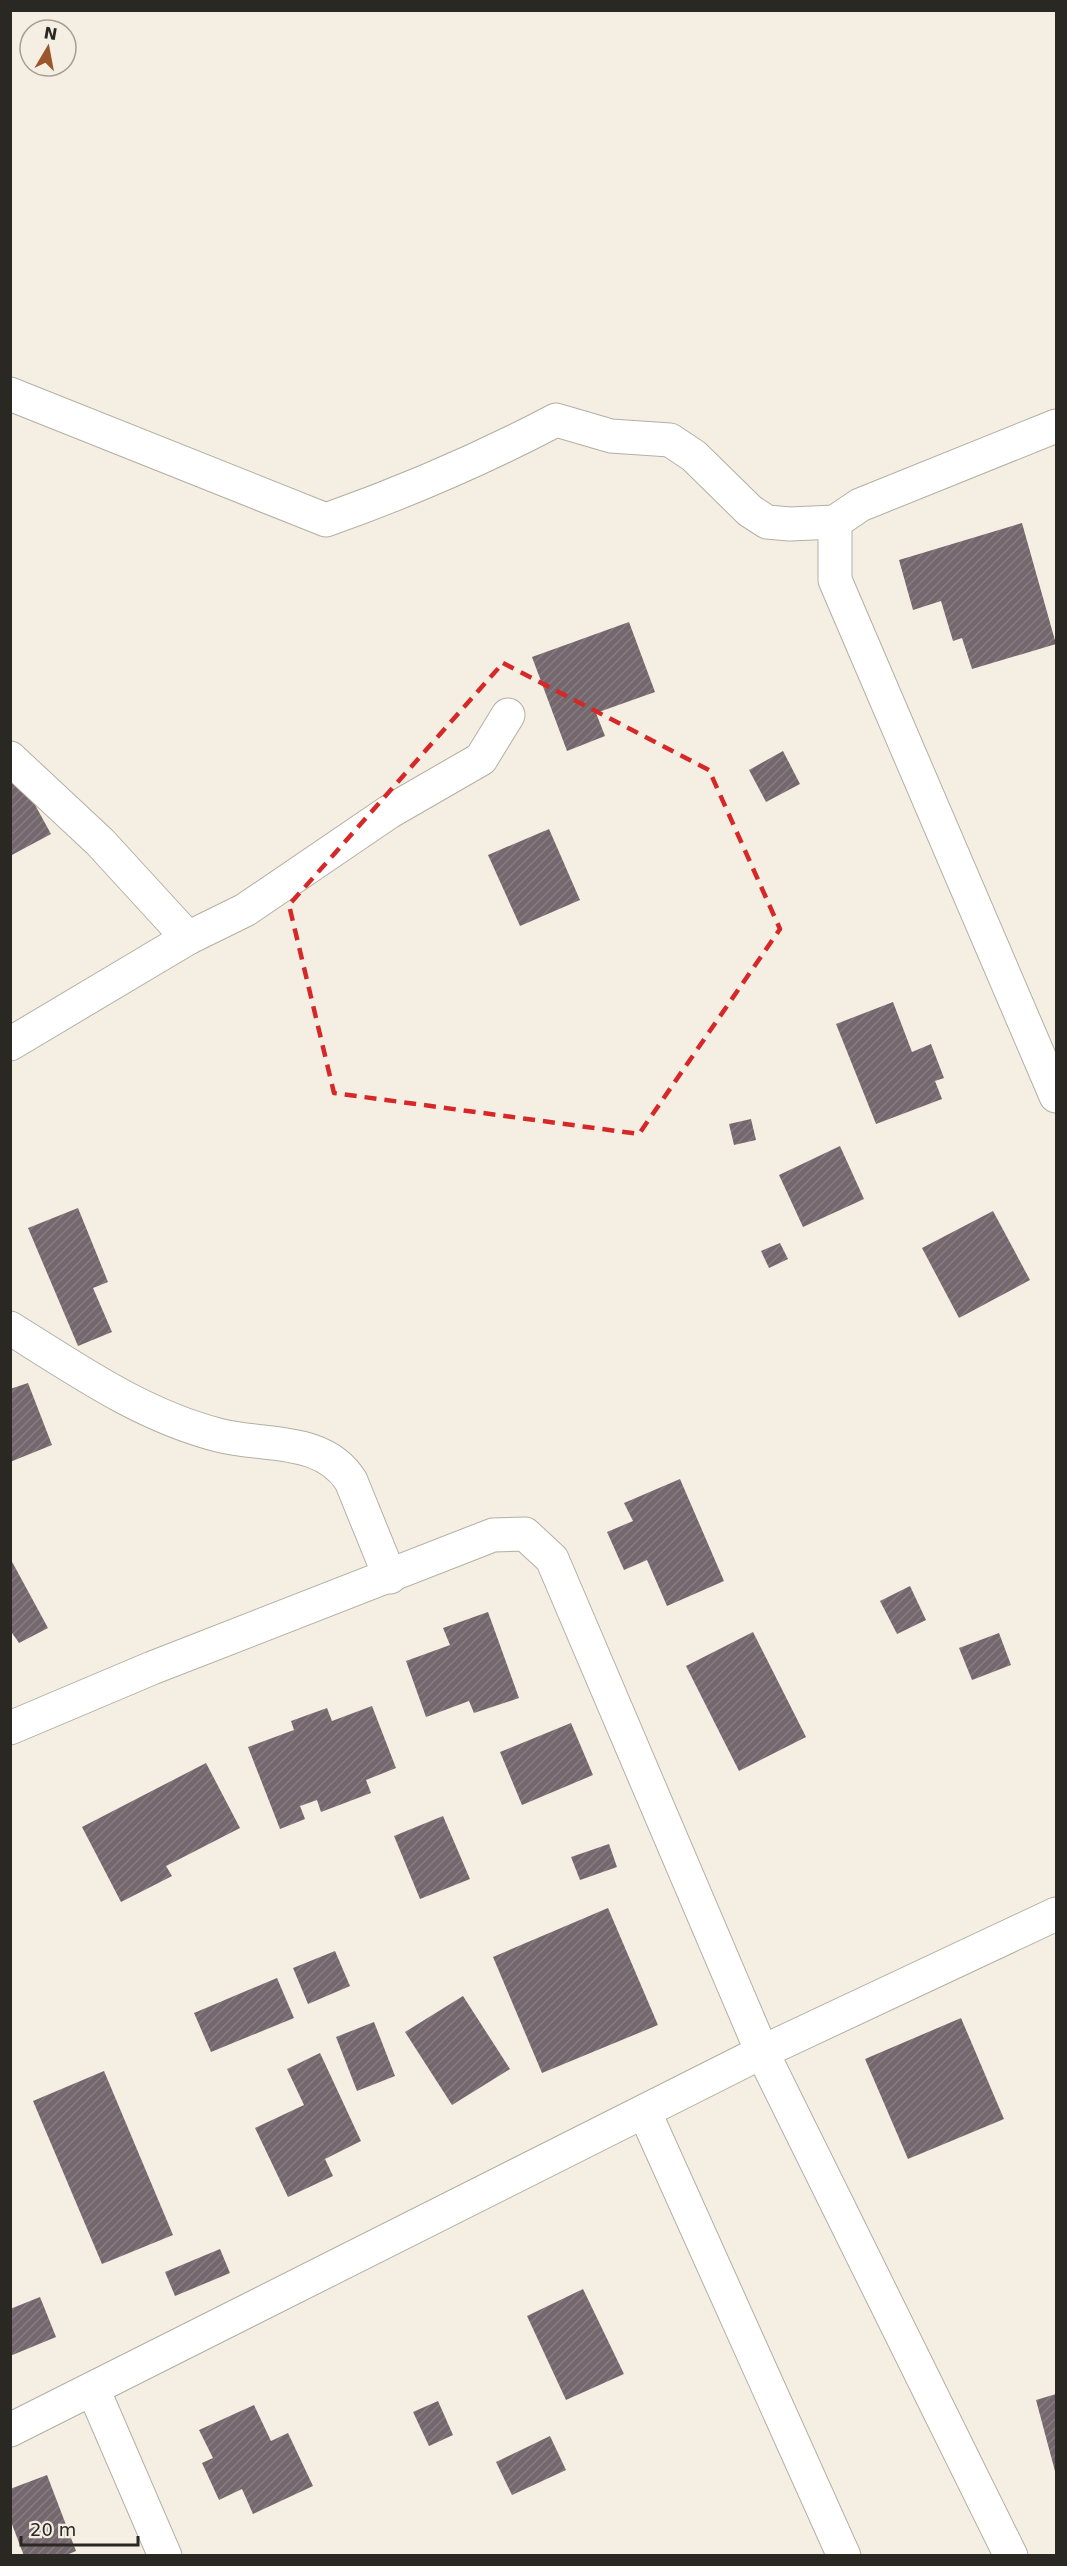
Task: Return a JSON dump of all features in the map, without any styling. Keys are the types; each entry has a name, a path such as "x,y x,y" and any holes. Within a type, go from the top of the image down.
{"street":[{"path":"10,394 326,520 400,494 500,450 556,420 611,436 670,440 694,456 750,511 767,522 790,524 835,522 860,505 1056,426"},
{"path":"835,522 835,580 1056,1096"},
{"path":"10,1044 188,938 244,910 389,812 481,759 508,716"},
{"path":"10,758 100,842 188,938"},
{"path":"10,1328 105,1388 158,1416 219,1436 305,1448 343,1467 351,1481 390,1577"},
{"path":"10,1728 152,1668 493,1535 525,1534 552,1559 762,2052 1011,2556"},
{"path":"10,2430 645,2113 762,2052 1056,1914"},
{"path":"645,2113 844,2556"},
{"path":"93,2389 165,2556"}],"highlighted area":[{"path":"503,663 709,770 780,929 639,1134 334,1093 289,905"}],"building":[{"path":"1022,523 1056,644 972,669 962,638 953,641 941,601 913,610 899,560"},
{"path":"629,622 655,692 596,713 605,736 567,751 532,657"},
{"path":"783,751 800,784 766,802 749,770"},
{"path":"17,772 51,834 10,856 10,776"},
{"path":"549,829 580,900 520,926 488,855"},
{"path":"893,1002 912,1052 931,1044 944,1078 935,1081 942,1099 876,1124 836,1024"},
{"path":"751,1119 756,1140 734,1145 729,1124"},
{"path":"840,1146 864,1199 803,1227 779,1175"},
{"path":"78,1208 108,1282 93,1288 112,1332 78,1346 28,1228"},
{"path":"993,1211 1030,1280 959,1318 922,1248"},
{"path":"780,1243 788,1259 769,1268 761,1251"},
{"path":"28,1383 52,1445 10,1462 10,1389"},
{"path":"680,1479 724,1581 667,1606 647,1560 624,1570 607,1532 633,1521 624,1503"},
{"path":"10,1558 48,1628 19,1643 10,1630"},
{"path":"910,1586 926,1620 897,1634 880,1601"},
{"path":"488,1612 519,1698 474,1713 469,1701 426,1717 406,1661 450,1645 443,1628"},
{"path":"753,1632 806,1737 739,1771 686,1666"},
{"path":"999,1633 1011,1665 972,1680 959,1648"},
{"path":"372,1706 396,1768 366,1780 371,1793 321,1812 317,1800 300,1806 305,1819 280,1829 248,1747 294,1730 291,1721 327,1708 332,1721"},
{"path":"571,1723 593,1775 522,1805 500,1752"},
{"path":"206,1763 240,1828 166,1866 172,1876 121,1902 82,1827"},
{"path":"443,1816 470,1879 420,1899 394,1836"},
{"path":"609,1844 617,1867 580,1880 571,1857"},
{"path":"608,1908 658,2025 542,2073 493,1957"},
{"path":"335,1951 350,1986 308,2004 293,1968"},
{"path":"277,1978 294,2018 211,2052 194,2013"},
{"path":"463,1996 510,2069 452,2105 405,2032"},
{"path":"961,2018 1004,2119 908,2159 865,2059"},
{"path":"374,2022 395,2076 357,2091 336,2037"},
{"path":"320,2053 361,2141 325,2159 333,2176 288,2197 255,2128 304,2105 287,2069"},
{"path":"104,2071 173,2235 102,2264 33,2101"},
{"path":"220,2249 230,2273 175,2296 165,2272"},
{"path":"583,2289 624,2374 566,2400 527,2316"},
{"path":"40,2297 56,2337 10,2356 10,2309"},
{"path":"1056,2394 1056,2475 1036,2400"},
{"path":"438,2401 453,2435 429,2446 413,2412"},
{"path":"254,2405 271,2441 288,2433 313,2486 253,2514 242,2489 219,2500 202,2463 213,2458 199,2430"},
{"path":"550,2436 566,2470 512,2495 496,2462"},
{"path":"47,2475 76,2551 64,2556 24,2556 10,2519 10,2489"}]}
